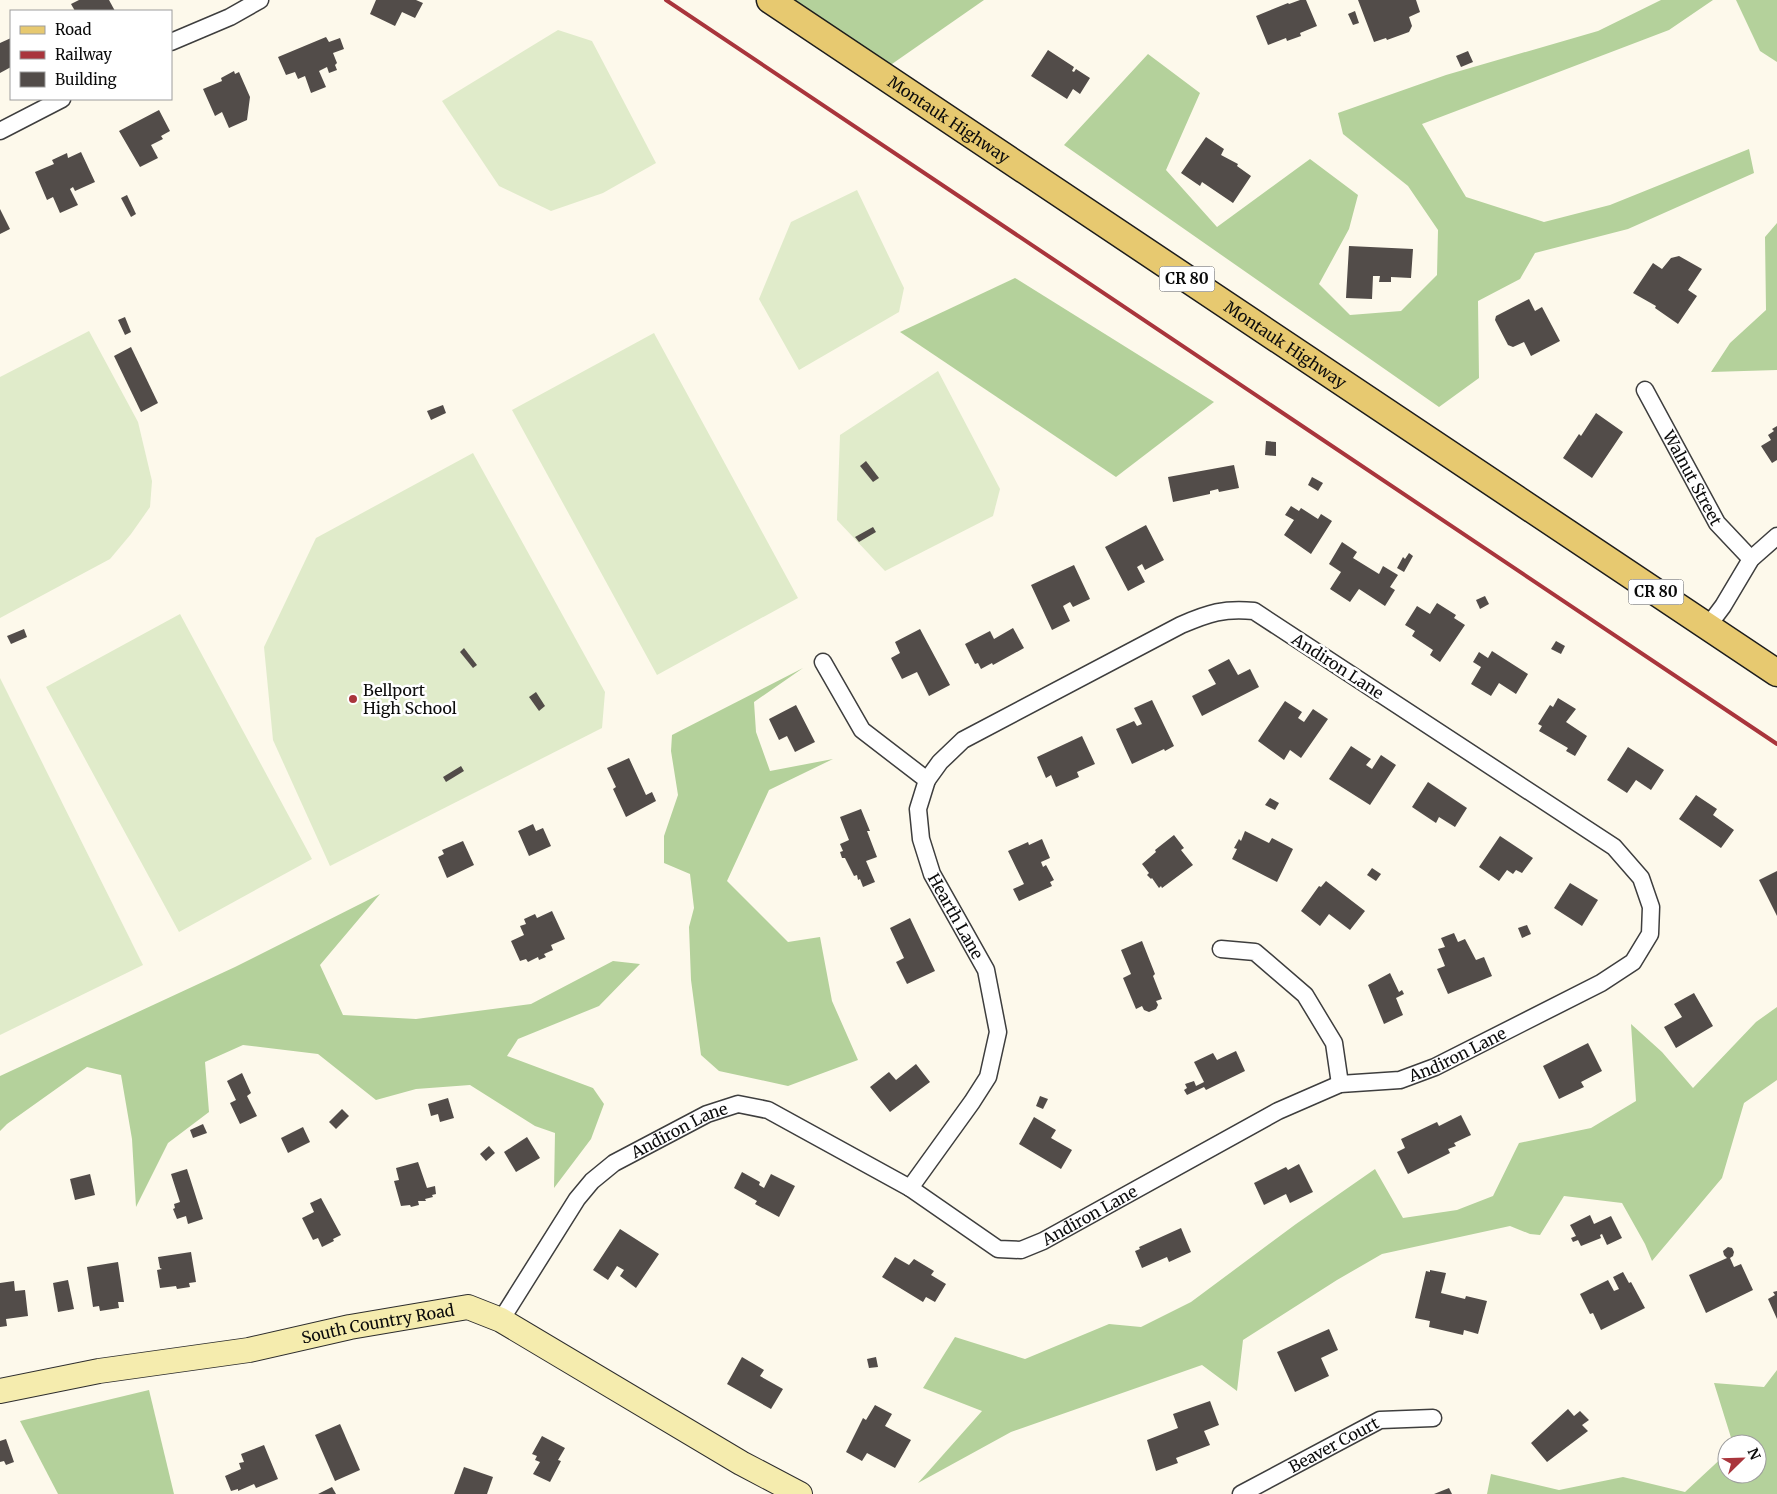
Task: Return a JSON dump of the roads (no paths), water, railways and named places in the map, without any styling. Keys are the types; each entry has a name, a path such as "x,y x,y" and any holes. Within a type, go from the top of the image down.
{"main road":[{"name":"Montauk Highway","path":"770,0 1777,673"},
{"name":"South Country Road","path":"0,1392 99,1371 249,1350 350,1327 468,1307 501,1320 741,1463 800,1494"}],"street":[{"path":"172,42 230,17 260,0"},
{"path":"0,131 60,100"},
{"name":"Walnut Street","path":"1645,390 1717,524 1751,559"},
{"path":"1708,626 1723,606 1751,559 1777,536"},
{"name":"Andiron Lane","path":"501,1320 577,1199 592,1182 614,1163 707,1114 738,1104 768,1110 910,1188 998,1249 1021,1250 1043,1241 1278,1111 1340,1084 1400,1080 1435,1067 1601,983 1633,962 1650,934 1651,907 1641,878 1614,847 1254,611 1233,609 1207,614 1182,625 963,740 940,762 927,780"},
{"path":"823,662 862,730 927,780"},
{"name":"Hearth Lane","path":"910,1188 988,1077 998,1032 986,970 932,874 921,839 918,810 927,780"},
{"path":"1221,949 1255,952 1305,996 1334,1043 1340,1084"},
{"name":"Beaver Court","path":"1241,1494 1380,1420 1433,1418"}],"railway":[{"path":"666,0 1777,744"}],"place":[{"name":"Bellport High School","path":"353,699"}]}
